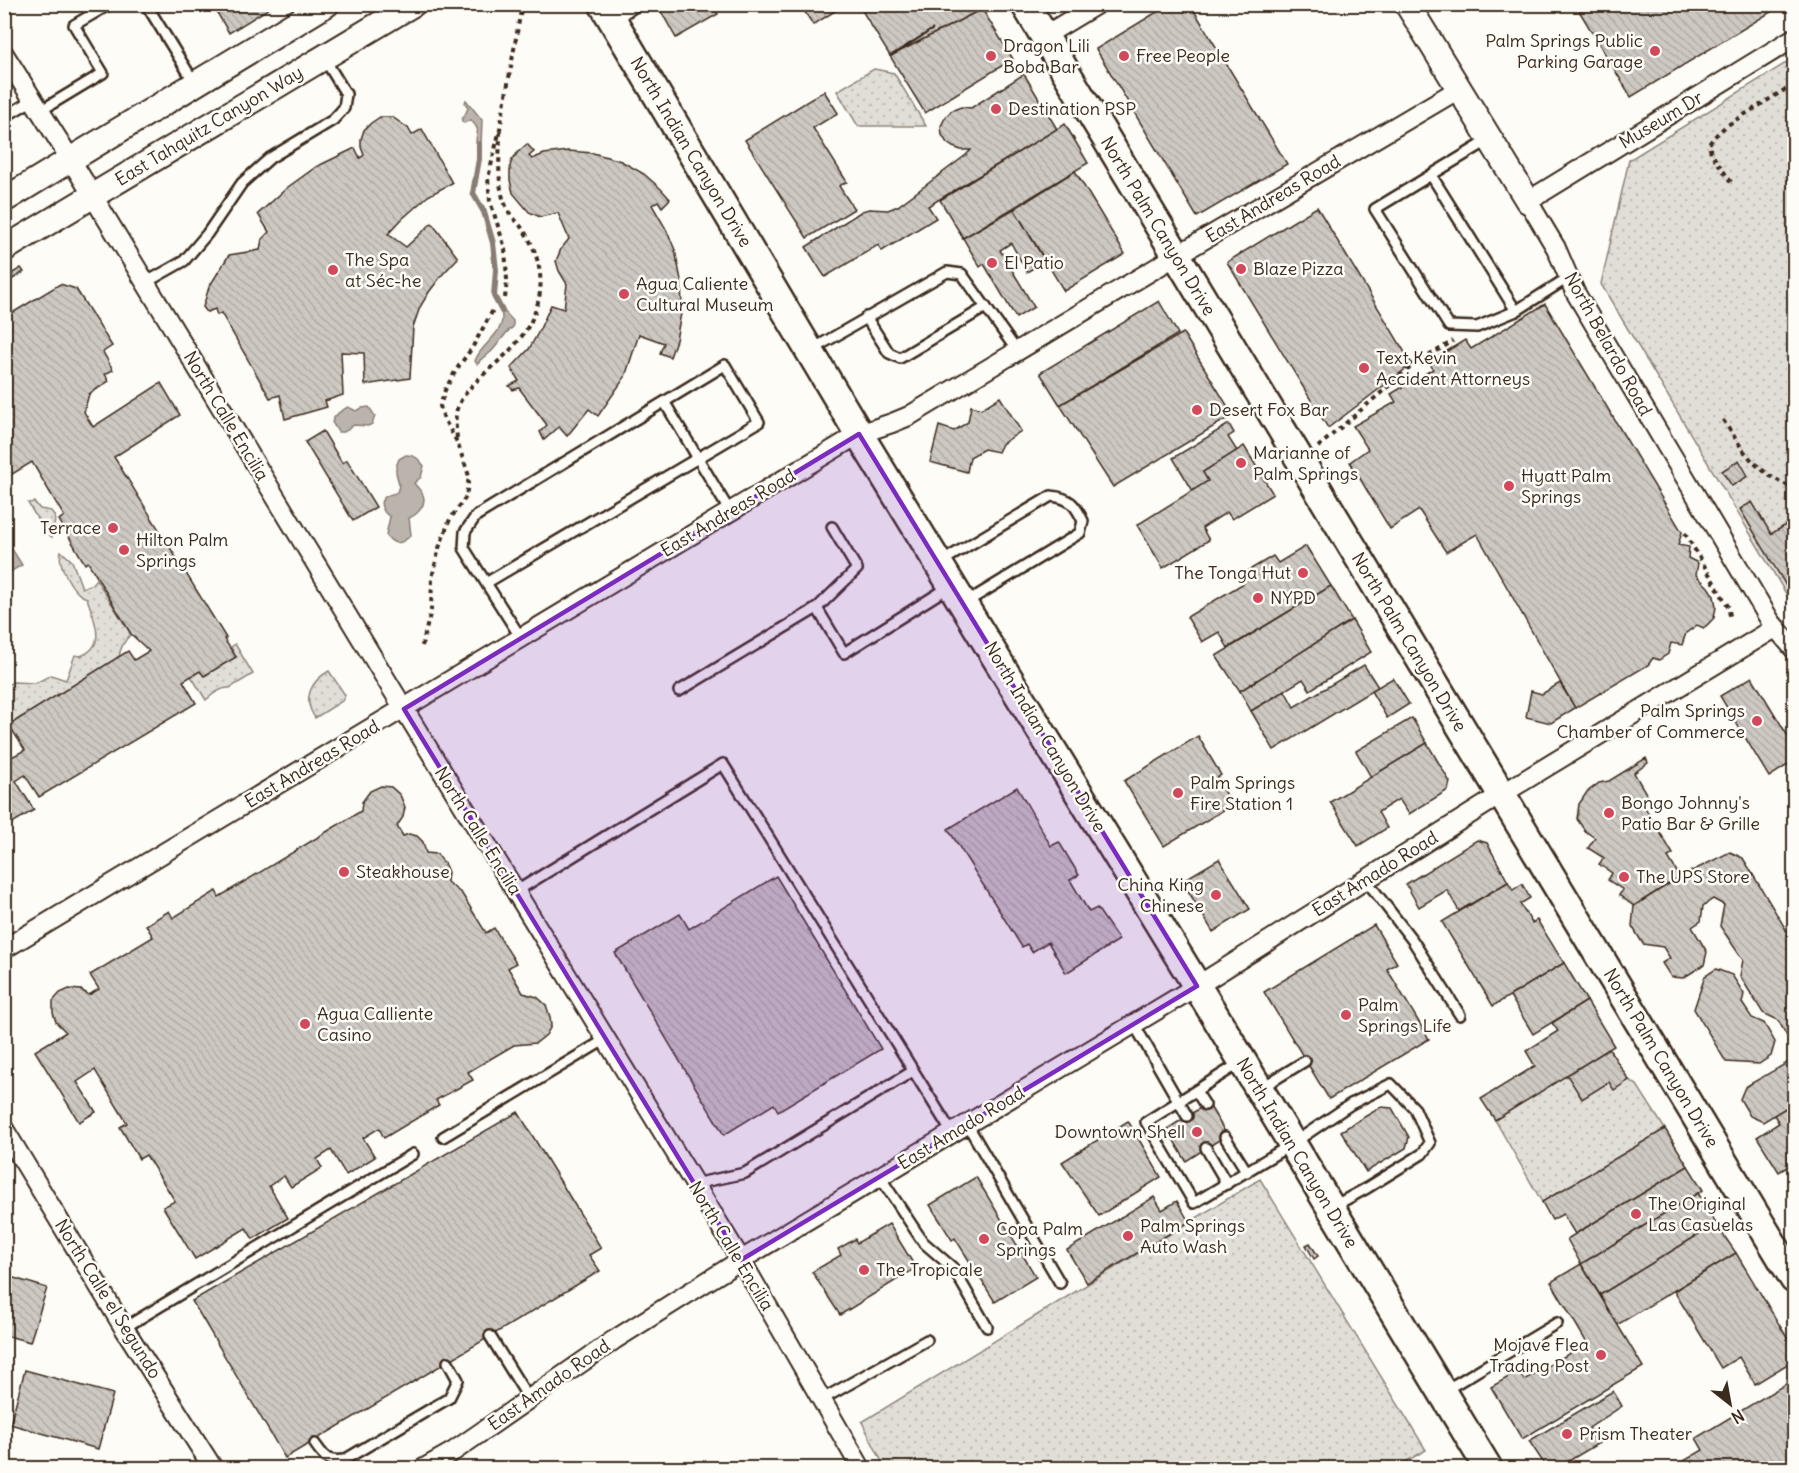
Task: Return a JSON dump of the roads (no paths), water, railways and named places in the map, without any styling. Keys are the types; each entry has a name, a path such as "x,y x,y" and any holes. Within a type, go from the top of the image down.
{"main road":[{"path":"4,200 327,4"},
{"name":"East Tahquitz Canyon Way","path":"4,249 413,4"},
{"name":"North Palm Canyon Drive","path":"1025,4 1794,1279"},
{"name":"North Belardo Road","path":"1407,4 1528,201"},
{"name":"North Indian Canyon Drive","path":"608,13 859,434 1197,986 1488,1468"}],"street":[{"path":"1044,36 1097,4"},
{"name":"Museum Dr","path":"1528,201 1794,38"},
{"name":"North Calle Encilia","path":"6,59 71,160 741,1260 861,1468"},
{"name":"East Andreas Road","path":"4,949 859,434 909,416 1459,89"},
{"name":"North Belardo Road","path":"1528,201 1556,248 1585,309 1775,628 1794,650"},
{"name":"East Amado Road","path":"424,1468 454,1451 614,1340 741,1260 1197,986 1502,794 1775,628"},
{"name":"North Calle el Segundo","path":"4,1129 124,1328 213,1468"}],"lane":[{"path":"4,117 37,105 103,73 74,25 110,4"},
{"path":"146,4 195,84"},
{"path":"608,13 639,4"},
{"path":"145,283 184,261 207,234 242,183 270,158 333,120 344,108 346,94 324,58"},
{"path":"1489,140 1375,210 1449,327 1477,327 1516,311 1569,277"},
{"path":"1431,175 1516,311"},
{"path":"810,351 947,272 962,274 1017,351"},
{"path":"866,318 889,353 900,358 986,307"},
{"path":"486,583 759,422 725,365 476,516 465,532 465,548 486,583 521,638"},
{"path":"665,403 730,512"},
{"path":"818,608 844,653 951,585 1051,496 1063,497 1075,506 1083,521 1080,533 951,585"},
{"path":"679,691 818,608 857,568 832,527"},
{"path":"515,892 723,764 913,1071 960,1129 1060,1282"},
{"path":"1366,880 1413,941 1460,1015"},
{"path":"1134,1024 1187,1116"},
{"path":"443,1137 606,1039"},
{"path":"1259,1089 1305,1061"},
{"path":"1242,1062 1146,1122 1194,1203 1292,1144 1351,1104 1391,1084 1415,1109 1430,1143 1422,1154 1331,1208"},
{"path":"694,1184 745,1173 913,1071"},
{"path":"1196,1091 1205,1105"},
{"path":"1225,1137 1246,1172"},
{"path":"1206,1148 1227,1184"},
{"path":"124,1328 413,1154"},
{"path":"880,1176 923,1242 953,1268 987,1327"},
{"path":"1442,1392 1557,1323"},
{"path":"490,1336 529,1399"},
{"path":"822,1400 927,1340"},
{"path":"315,1444 324,1458 333,1461 344,1460 449,1398 458,1380 448,1362"}],"waterway":[{"path":"479,144 479,159 473,193 484,212 493,243 496,270 494,296 502,311"}],"place":[{"name":"Palm Springs Public Parking Garage","path":"1655,51"},
{"name":"Dragon Lili Boba Bar","path":"991,56"},
{"name":"Free People","path":"1124,56"},
{"name":"Destination PSP","path":"996,109"},
{"name":"El Patio","path":"992,263"},
{"name":"Blaze Pizza","path":"1241,269"},
{"name":"The Spa at Séc-he","path":"333,270"},
{"name":"Agua Caliente Cultural Museum","path":"624,294"},
{"name":"Text Kevin Accident Attorneys","path":"1364,368"},
{"name":"Desert Fox Bar","path":"1197,410"},
{"name":"Marianne of Palm Springs","path":"1241,463"},
{"name":"Hyatt Palm Springs","path":"1509,486"},
{"name":"Terrace","path":"113,528"},
{"name":"Hilton Palm Springs","path":"124,550"},
{"name":"The Tonga Hut","path":"1303,573"},
{"name":"NYPD","path":"1258,598"},
{"name":"Palm Springs Chamber of Commerce","path":"1757,721"},
{"name":"Palm Springs Fire Station 1","path":"1178,793"},
{"name":"Bongo Johnny's Patio Bar & Grille","path":"1609,813"},
{"name":"Steakhouse","path":"344,872"},
{"name":"The UPS Store","path":"1624,877"},
{"name":"China King Chinese","path":"1216,895"},
{"name":"Palm Springs Life","path":"1346,1015"},
{"name":"Agua Calliente Casino","path":"305,1024"},
{"name":"Downtown Shell","path":"1197,1132"},
{"name":"The Original Las Casuelas","path":"1636,1214"},
{"name":"Palm Springs Auto Wash","path":"1128,1236"},
{"name":"Copa Palm Springs","path":"984,1239"},
{"name":"The Tropicale","path":"864,1270"},
{"name":"Mojave Flea Trading Post","path":"1601,1355"},
{"name":"Prism Theater","path":"1567,1434"}]}
